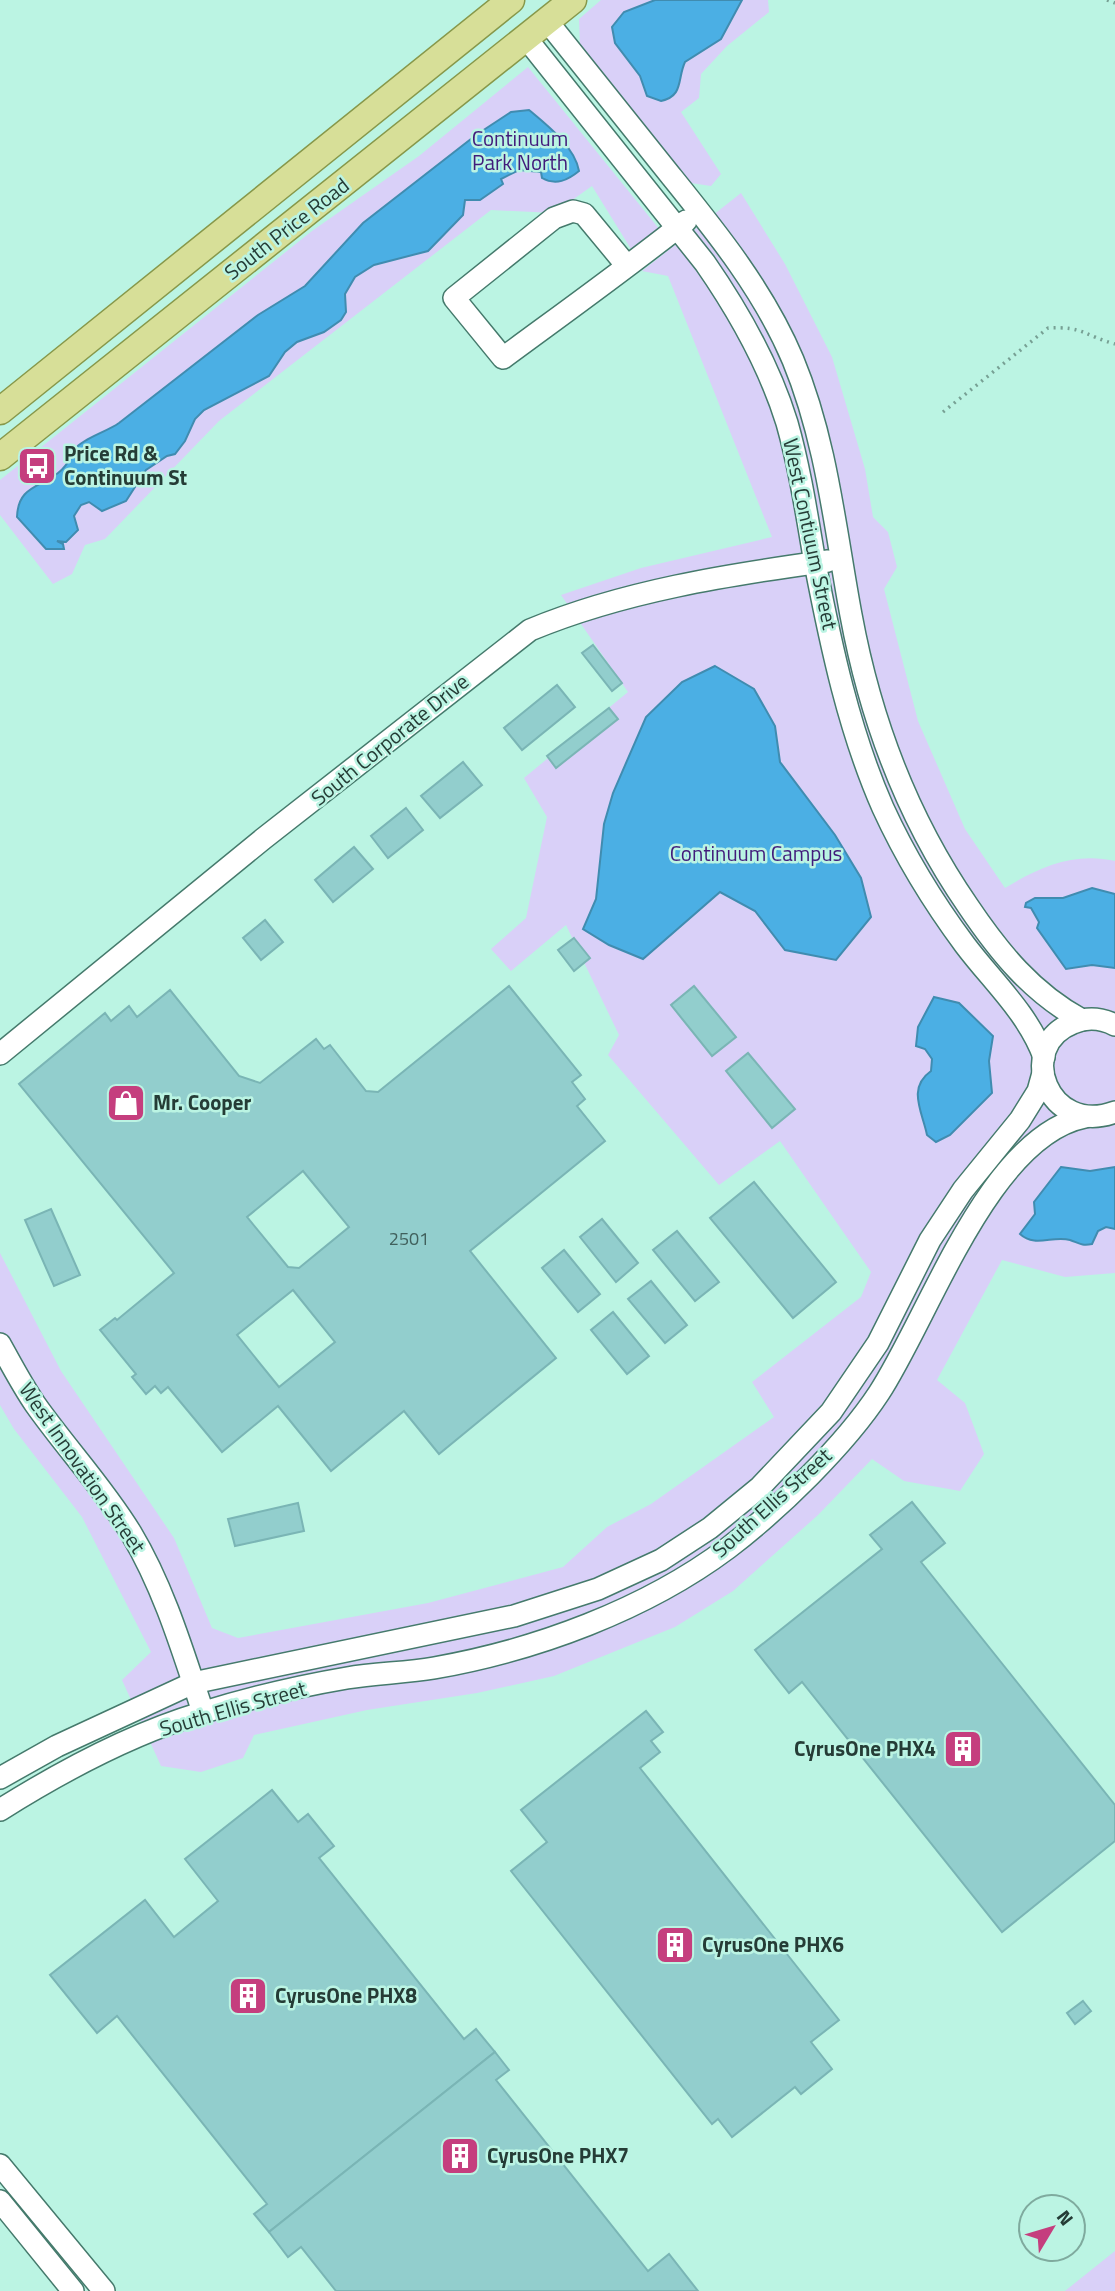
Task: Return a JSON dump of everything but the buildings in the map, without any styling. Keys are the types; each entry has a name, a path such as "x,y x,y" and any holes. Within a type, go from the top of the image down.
{"main road":[{"name":"South Price Road","path":"0,411 511,0"},
{"name":"South Price Road","path":"0,457 536,20 573,0"},
{"path":"351,130 414,97 498,32 536,20"}],"street":[{"name":"West Contiuum Street","path":"536,20 699,211 753,286 792,358 814,421 844,559 850,613 863,673 894,765 926,837 956,888 1002,954 1045,997 1082,1020"},
{"name":"West Contiuum Street","path":"536,20 677,229 731,302 774,387 796,459 815,563 853,728 883,808 918,876 964,944 1031,1030 1043,1065 1047,1089 1056,1102 1069,1112 1104,1117"},
{"path":"627,266 584,214 573,211 554,218 454,298 503,358 677,229 699,211"},
{"name":"South Corporate Drive","path":"0,1054 263,839 530,630 580,610 621,598 844,559"},
{"path":"1082,1020 1113,1022"},
{"name":"South Ellis Street","path":"0,1778 65,1742 193,1682 514,1616 598,1589 661,1560 710,1528 760,1487 831,1412 878,1343 930,1241 963,1190 1020,1120 1038,1091 1043,1065 1058,1033 1082,1020"},
{"name":"South Ellis Street","path":"0,1810 87,1761 162,1727 203,1712 345,1678 434,1668 523,1647 616,1612 675,1581 728,1548 845,1437 879,1393 924,1314 948,1261 1005,1175 1041,1135 1070,1120 1104,1117"},
{"name":"West Innovation Street","path":"0,1344 35,1404 104,1492 131,1534 150,1569 203,1712"},
{"path":"0,2165 104,2291"},
{"path":"0,2201 73,2291"}],"path":[{"path":"1107,0 1115,4"},
{"path":"943,412 1048,328 1069,327 1091,332 1115,344"}],"green space":[{"path":"601,0 768,0 769,12 727,46 701,74 699,98 681,112 721,174 711,186 691,183 580,46 579,19"},
{"name":"Continuum Park North","path":"528,67 660,230 631,249 592,186 554,213 491,210 219,421 105,539 85,545 72,574 53,584 0,515 0,480 312,231 419,156"},
{"name":"Continuum Campus","path":"741,193 785,264 832,357 865,469 873,517 888,532 897,567 884,589 918,721 965,829 1005,888 1057,863 1085,858 1115,861 1115,1273 1065,1277 1002,1260 937,1380 965,1403 984,1454 960,1491 904,1481 872,1459 818,1515 733,1591 675,1627 554,1676 477,1693 367,1710 254,1735 243,1758 201,1772 161,1766 122,1680 151,1652 82,1517 14,1429 0,1405 0,1253 61,1371 174,1538 212,1628 238,1638 428,1603 563,1567 607,1527 651,1504 774,1417 752,1382 861,1297 871,1272 780,1141 719,1185 608,1055 619,1035 566,925 511,971 491,949 526,918 547,817 524,778 628,692 561,595 641,568 772,537 668,276 642,271"},
{"path":"1115,2251 1115,2291 1065,2291"}],"water":[{"path":"655,0 742,0 721,39 685,62 677,91 661,101 647,96 640,76 615,43 612,27 624,12"},
{"path":"529,110 566,145 579,171 557,182 542,178 541,172 519,170 501,179 503,184 480,200 465,200 463,215 428,251 374,265 355,277 345,294 346,312 341,320 324,332 297,342 285,352 269,376 204,410 195,419 185,441 175,454 167,456 146,470 126,501 102,511 89,502 81,505 74,516 78,530 66,542 57,541 63,544 64,549 46,549 17,517 18,507 25,494 61,470 80,444 119,423 258,315 305,286 363,223 476,135 511,112"},
{"path":"715,666 754,689 775,726 780,762 835,835 861,878 871,917 836,960 785,950 755,911 720,892 643,959 609,945 583,929 596,899 604,824 613,793 646,717 682,682"},
{"path":"1092,888 1115,894 1115,968 1092,965 1066,969 1037,928 1039,922 1031,908 1025,907 1026,903 1035,898 1063,898"},
{"path":"934,997 959,1003 993,1036 989,1061 992,1093 950,1135 936,1142 927,1135 918,1100 920,1085 931,1071 932,1059 925,1049 916,1046 918,1027"},
{"path":"1061,1167 1090,1171 1115,1167 1115,1229 1106,1227 1098,1231 1092,1244 1064,1239 1038,1241 1020,1234 1035,1214 1034,1202"}],"place":[{"name":"Price Rd & Continuum St","path":"37,466"},
{"name":"Mr. Cooper","path":"126,1103"},
{"name":"CyrusOne PHX4","path":"963,1749"},
{"name":"CyrusOne PHX6","path":"675,1945"},
{"name":"CyrusOne PHX8","path":"248,1996"},
{"name":"CyrusOne PHX7","path":"460,2156"}]}
